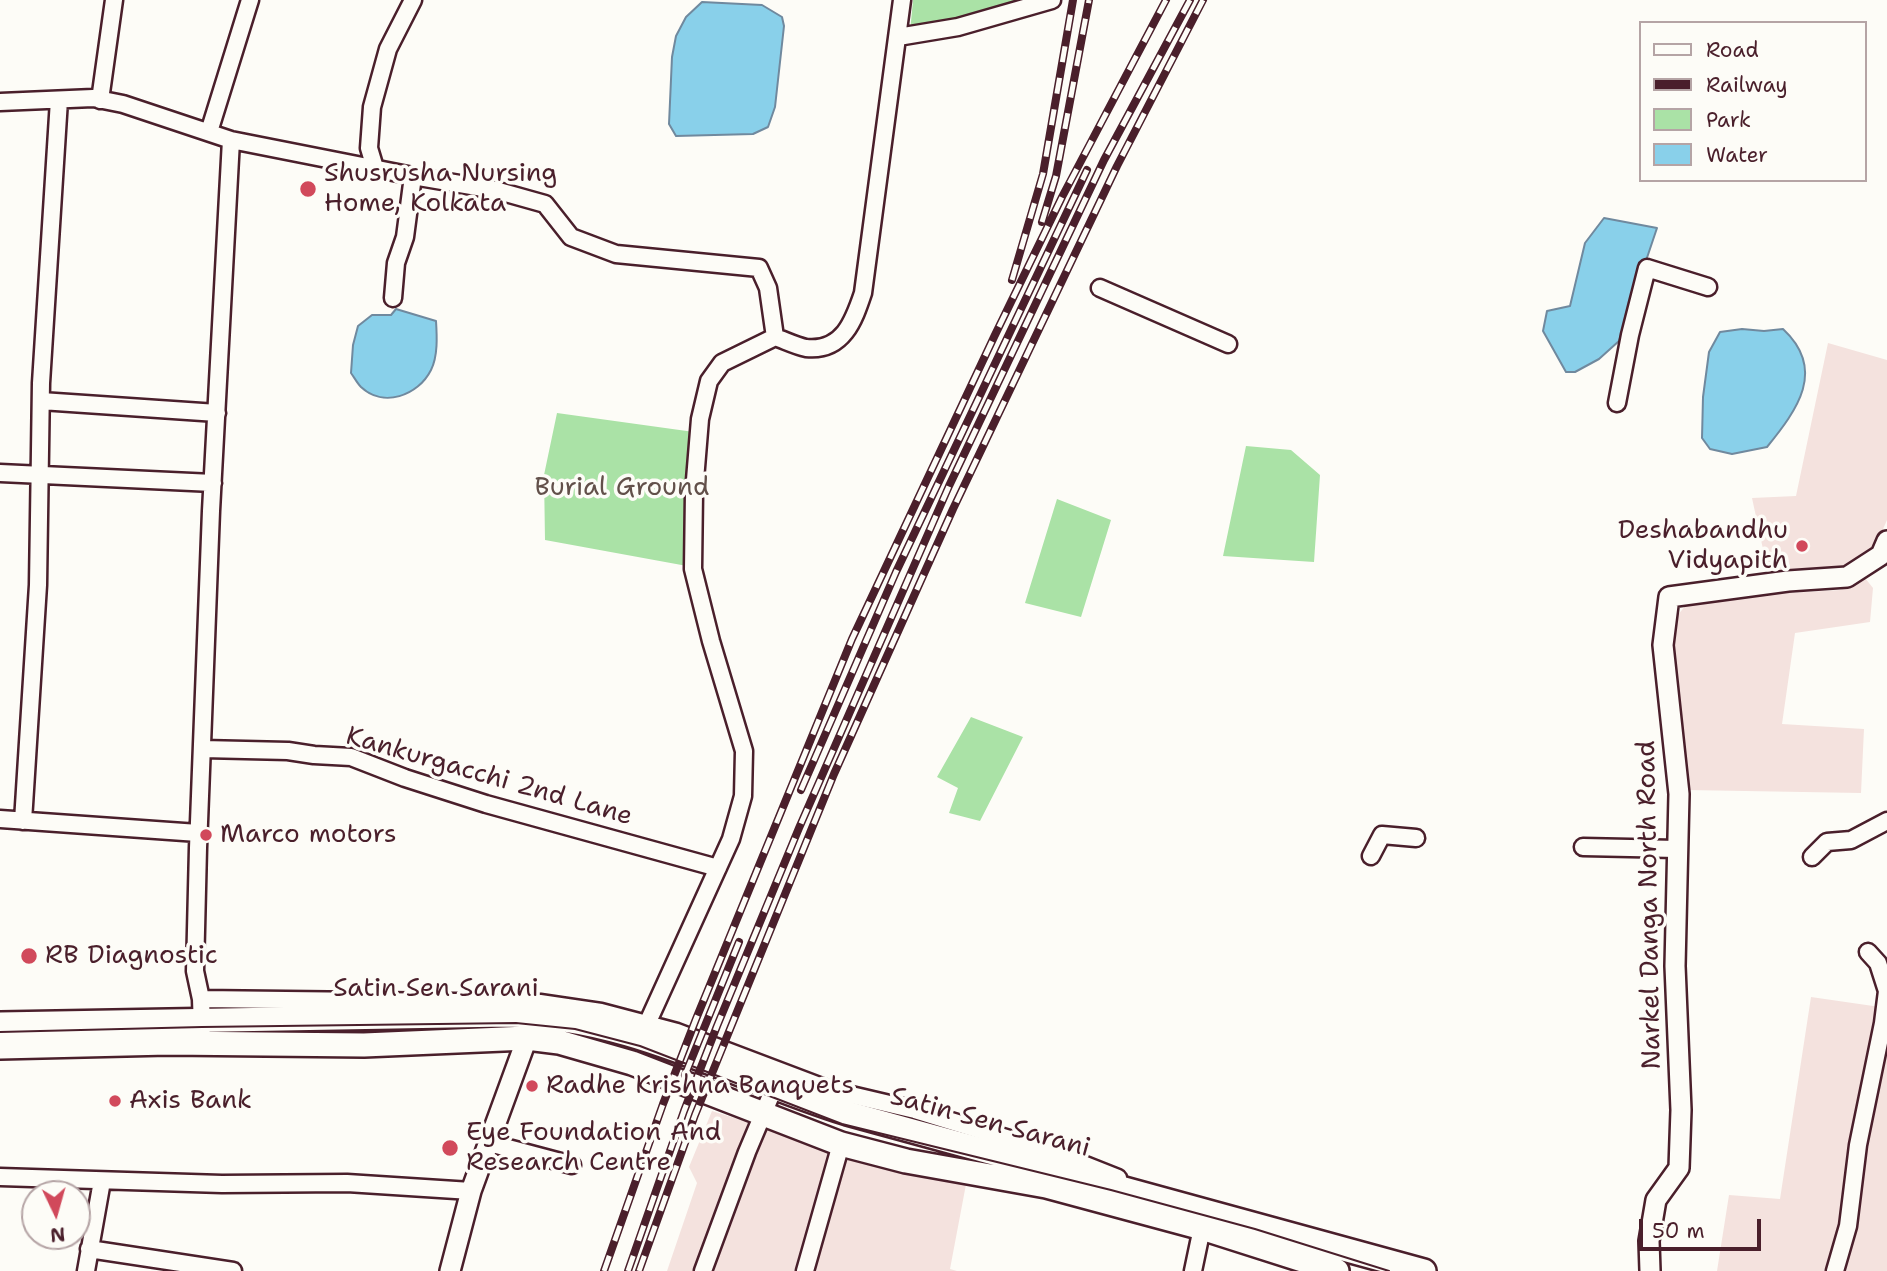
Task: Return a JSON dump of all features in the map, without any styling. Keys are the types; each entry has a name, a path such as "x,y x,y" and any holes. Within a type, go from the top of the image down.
{"main road":[{"name":"Satin Sen Sarani","path":"0,1024 201,1009 556,1017 604,1026 647,1039 847,1113 1424,1271"},
{"name":"Satin Sen Sarani","path":"0,1047 203,1043 364,1045 527,1038 559,1042 632,1063 841,1144 906,1161 1046,1186 1202,1228 1337,1271"}],"street":[{"path":"100,100 114,0"},
{"path":"209,132 250,0"},
{"path":"375,168 369,148 372,107 388,49 413,0"},
{"path":"647,1024 731,839 743,796 744,751 693,569 699,419 709,381 722,363 775,337 806,348 827,345 847,332 855,316 863,293 902,0"},
{"path":"898,37 958,27 1052,0"},
{"path":"23,821 38,585 41,401 59,100"},
{"path":"0,102 100,100 123,104 231,140 495,190 545,204 571,237 616,254 759,268 768,288 775,337"},
{"path":"203,1043 195,971 198,833 231,140"},
{"path":"393,298 396,263 405,237 413,176"},
{"path":"1617,403 1647,268 1708,287"},
{"path":"1100,288 1228,344"},
{"path":"41,401 217,413"},
{"path":"0,473 213,482"},
{"name":"Narkel Danga North Road","path":"1650,1271 1649,1241 1656,1200 1679,1168 1681,1110 1675,966 1679,794 1663,645 1669,597 1788,581 1847,577 1881,555 1887,541"},
{"name":"Kankurgacchi 2nd Lane","path":"203,749 288,751 351,757 486,804 718,868"},
{"path":"0,819 198,833"},
{"path":"1812,857 1827,842 1851,840 1887,821"},
{"path":"1371,856 1382,835 1416,838"},
{"path":"1583,847 1677,849"},
{"path":"1835,1271 1847,1226 1858,1145 1886,1002 1887,991 1878,963 1868,953"},
{"path":"201,1009 540,1003 601,1012 677,1032 830,1090 915,1111 1055,1153 1143,1185 1149,1195"},
{"path":"450,1271 471,1191 527,1038"},
{"path":"703,1271 774,1088"},
{"path":"489,1143 572,1165"},
{"path":"805,1271 841,1144"},
{"path":"0,1177 222,1184 347,1183 471,1191"},
{"path":"91,1239 102,1181"},
{"path":"1193,1271 1202,1228"},
{"path":"91,1249 233,1271"},
{"path":"86,1271 89,1250"}],"shaded area":[{"path":"1828,343 1887,360 1887,520 1873,552 1849,569 1769,577 1752,498 1796,496"},
{"path":"1865,578 1873,588 1870,622 1795,633 1782,724 1864,729 1861,793 1687,790 1672,622 1691,599 1840,590"},
{"path":"1811,997 1887,1008 1887,1271 1717,1271 1729,1195 1780,1199"},
{"path":"712,1111 836,1149 801,1271 667,1271 697,1183 689,1167"},
{"path":"846,1151 967,1179 950,1269 957,1271 809,1271"}],"green space":[{"path":"913,0 1027,0 910,32"},
{"name":"Burial Ground","path":"557,413 694,432 687,566 545,540 544,475"},
{"path":"1246,446 1291,450 1320,475 1314,562 1223,556"},
{"path":"1057,499 1111,520 1081,617 1025,603"},
{"path":"971,717 1023,737 980,821 949,813 958,788 937,777"}],"water":[{"path":"702,2 762,5 782,17 784,26 775,107 768,127 753,134 676,136 669,124 672,57 676,36 686,17"},
{"path":"1604,218 1657,228 1619,341 1599,359 1575,372 1566,372 1543,331 1547,311 1570,306 1585,243"},
{"path":"396,309 436,321 435,359 431,370 418,387 399,396 379,397 361,387 351,373 353,345 358,326 372,315 391,315"},
{"path":"1783,329 1796,344 1803,360 1805,375 1797,404 1767,447 1732,454 1710,449 1702,438 1703,397 1709,352 1720,332"}],"tram line":[{"path":"0,1032 516,1023 575,1029 640,1046 842,1124 1111,1190 1255,1229 1389,1271"}],"railway":[{"path":"1012,280 1043,174 1073,0"},
{"path":"1042,222 1056,176 1089,0"},
{"path":"604,1271 696,1019 852,639 1062,197 1166,0"},
{"path":"628,1271 717,1026 799,828 949,486 1104,160 1190,0"},
{"path":"639,1271 695,1115 834,774 953,509 1117,166 1203,0"},
{"path":"801,790 896,572 1087,170"},
{"path":"685,1075 739,942"}],"place":[{"name":"Shusrusha Nursing Home, Kolkata","path":"308,189"},
{"name":"Deshabandhu Vidyapith","path":"1802,546"},
{"name":"Marco motors","path":"206,835"},
{"name":"RB Diagnostic","path":"29,956"},
{"name":"Radhe Krishna Banquets","path":"532,1086"},
{"name":"Axis Bank","path":"115,1101"},
{"name":"Eye Foundation And Research Centre","path":"450,1148"}]}
